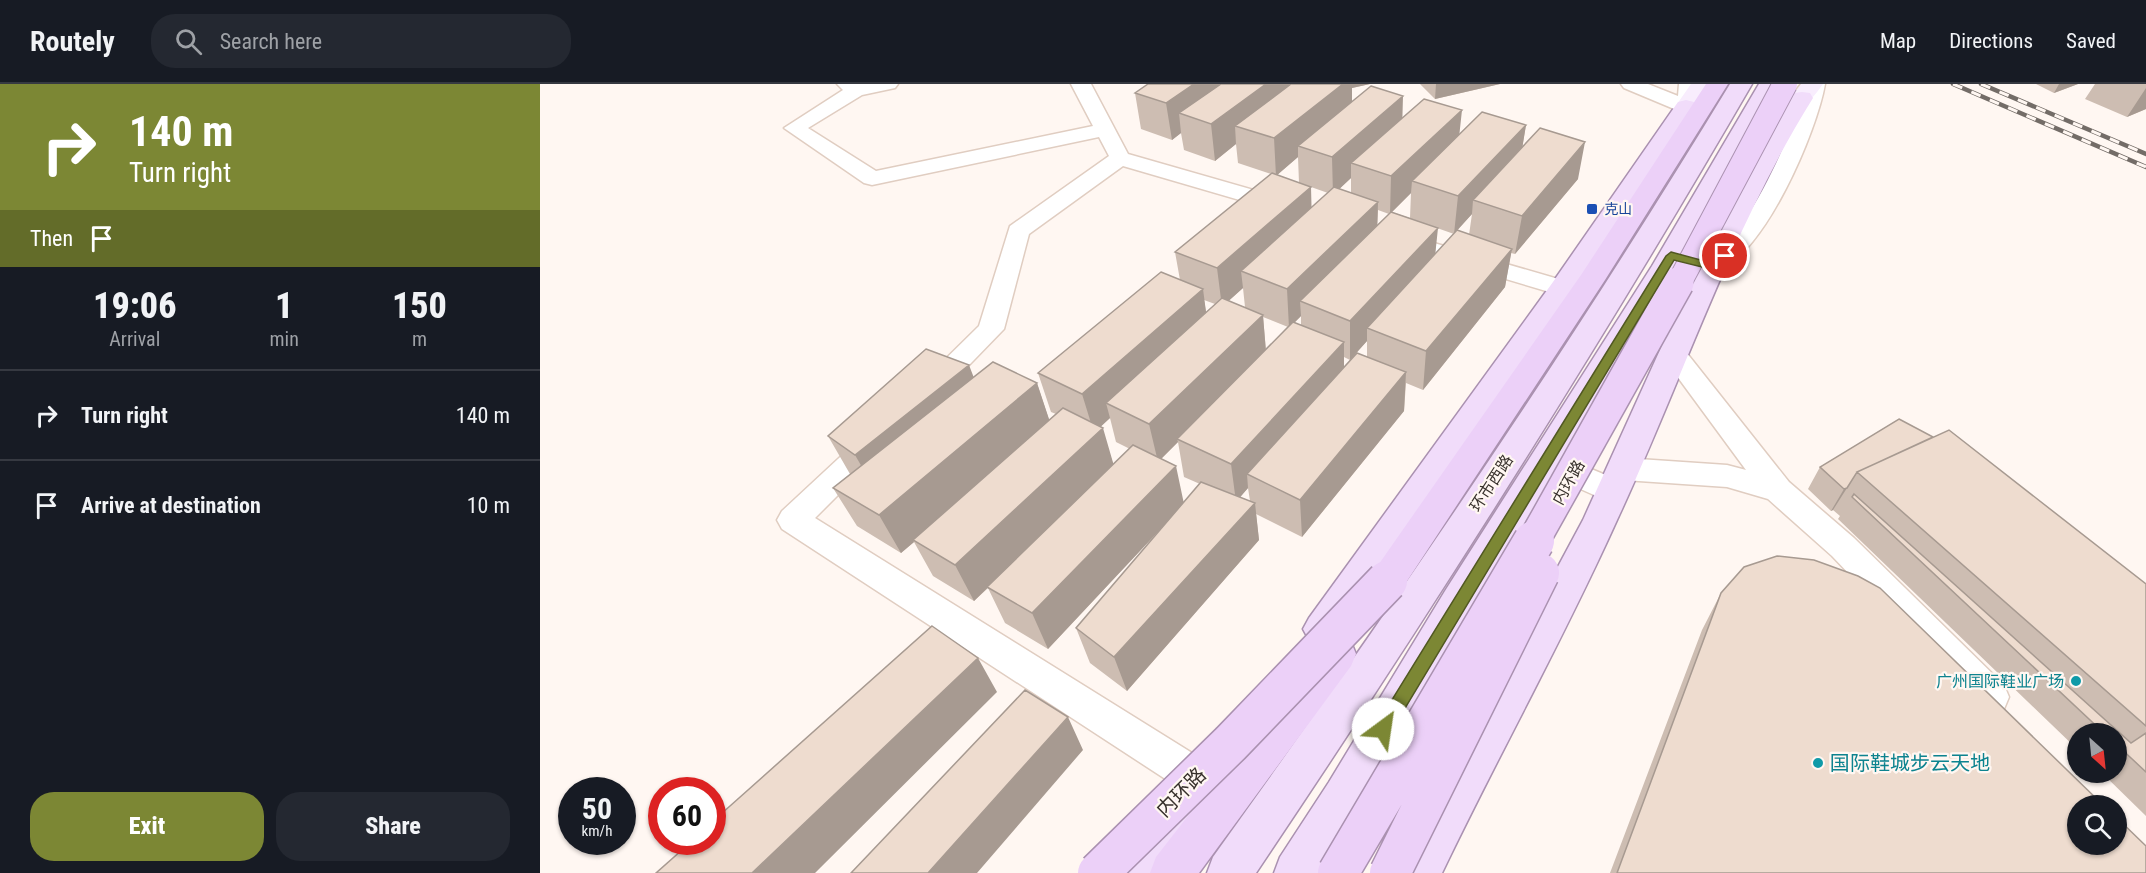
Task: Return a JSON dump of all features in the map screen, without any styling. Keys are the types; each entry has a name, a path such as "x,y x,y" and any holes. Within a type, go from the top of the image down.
{"highway":[{"name":"内环路","path":"1172,873 1335,657 1638,211 1717,84"},
{"name":"内环路","path":"1338,873 1708,251"},
{"path":"1409,868 1708,251"},
{"name":"内环路","path":"1098,873 1231,743 1387,581"}],"main road":[{"name":"环市西路","path":"1229,873 1360,685 1435,571 1651,234 1741,84"},
{"path":"1296,873 1481,564 1547,462 1671,256 1742,137 1770,84"},
{"path":"1742,137 1803,88"},
{"path":"1409,868 1549,623 1619,480 1673,353 1708,251 1803,88"},
{"path":"1136,873 1207,784 1321,630 1563,288 1692,92"},
{"path":"1409,868 1418,672"}],"street":[{"path":"888,84 851,87 794,128 872,178 1105,130"},
{"path":"1081,84 1120,158 1302,211"},
{"path":"1631,84 1692,92"},
{"path":"1120,158 1018,231 991,329 793,520 1207,784"},
{"path":"1370,231 1563,288"},
{"path":"1671,256 1708,251"},
{"path":"1673,353 1778,490 1843,547 2016,722"},
{"path":"1547,462 1619,480 1727,476 1778,490"}],"building":[{"path":"1148,84 1194,84 1166,103 1135,93"},
{"path":"1221,84 1266,84 1211,124 1179,113"},
{"path":"1291,84 1343,84 1274,138 1235,126"},
{"path":"1371,86 1403,96 1332,157 1298,146"},
{"path":"1424,99 1462,110 1391,176 1351,163"},
{"path":"1482,112 1526,125 1458,196 1412,181"},
{"path":"1540,128 1585,142 1522,216 1473,200"},
{"path":"1272,173 1311,187 1217,268 1175,252"},
{"path":"1334,187 1378,202 1287,289 1241,271"},
{"path":"1391,212 1438,228 1350,321 1300,301"},
{"path":"1457,230 1512,249 1426,351 1367,328"},
{"path":"1161,272 1203,289 1082,394 1038,373"},
{"path":"1222,298 1263,315 1149,424 1106,403"},
{"path":"1293,322 1344,342 1231,464 1177,439"},
{"path":"926,349 969,365 855,455 828,436"},
{"path":"1357,353 1406,372 1300,500 1247,474"},
{"path":"993,362 1037,383 879,515 833,488"},
{"path":"1063,408 1103,428 955,565 913,540"},
{"path":"1899,419 1933,437 1857,472 1844,489 1820,467"},
{"path":"1949,430 2146,584 2146,726 1857,472"},
{"path":"1133,445 1176,466 1032,613 987,587"},
{"path":"1201,482 1255,503 1114,657 1076,628"},
{"path":"1854,494 2109,723 2093,723 1852,497"},
{"name":"国际鞋城步云天地","path":"1777,556 1814,560 1858,576 1880,588 2067,770 2067,783 2080,783 2093,795 2067,795 2067,855 2127,855 2127,828 2146,846 2146,873 1617,873 1721,593 1744,567"},
{"path":"932,626 978,658 752,873 656,873 676,855 726,855 726,810"},
{"path":"1025,690 1068,717 928,873 851,873"},
{"path":"2146,733 2146,772 2127,754 2127,739 2131,743"}],"railway":[{"path":"1953,84 2146,167"},
{"path":"1981,84 2146,154"}],"place":[{"name":"克山","path":"1592,209"},
{"name":"广州国际鞋业广场","path":"2076,681"},
{"name":"国际鞋城步云天地","path":"1818,763"}],"route":[{"path":"1383,729 1481,564 1547,462 1671,256 1710,265 1725,256"}]}
